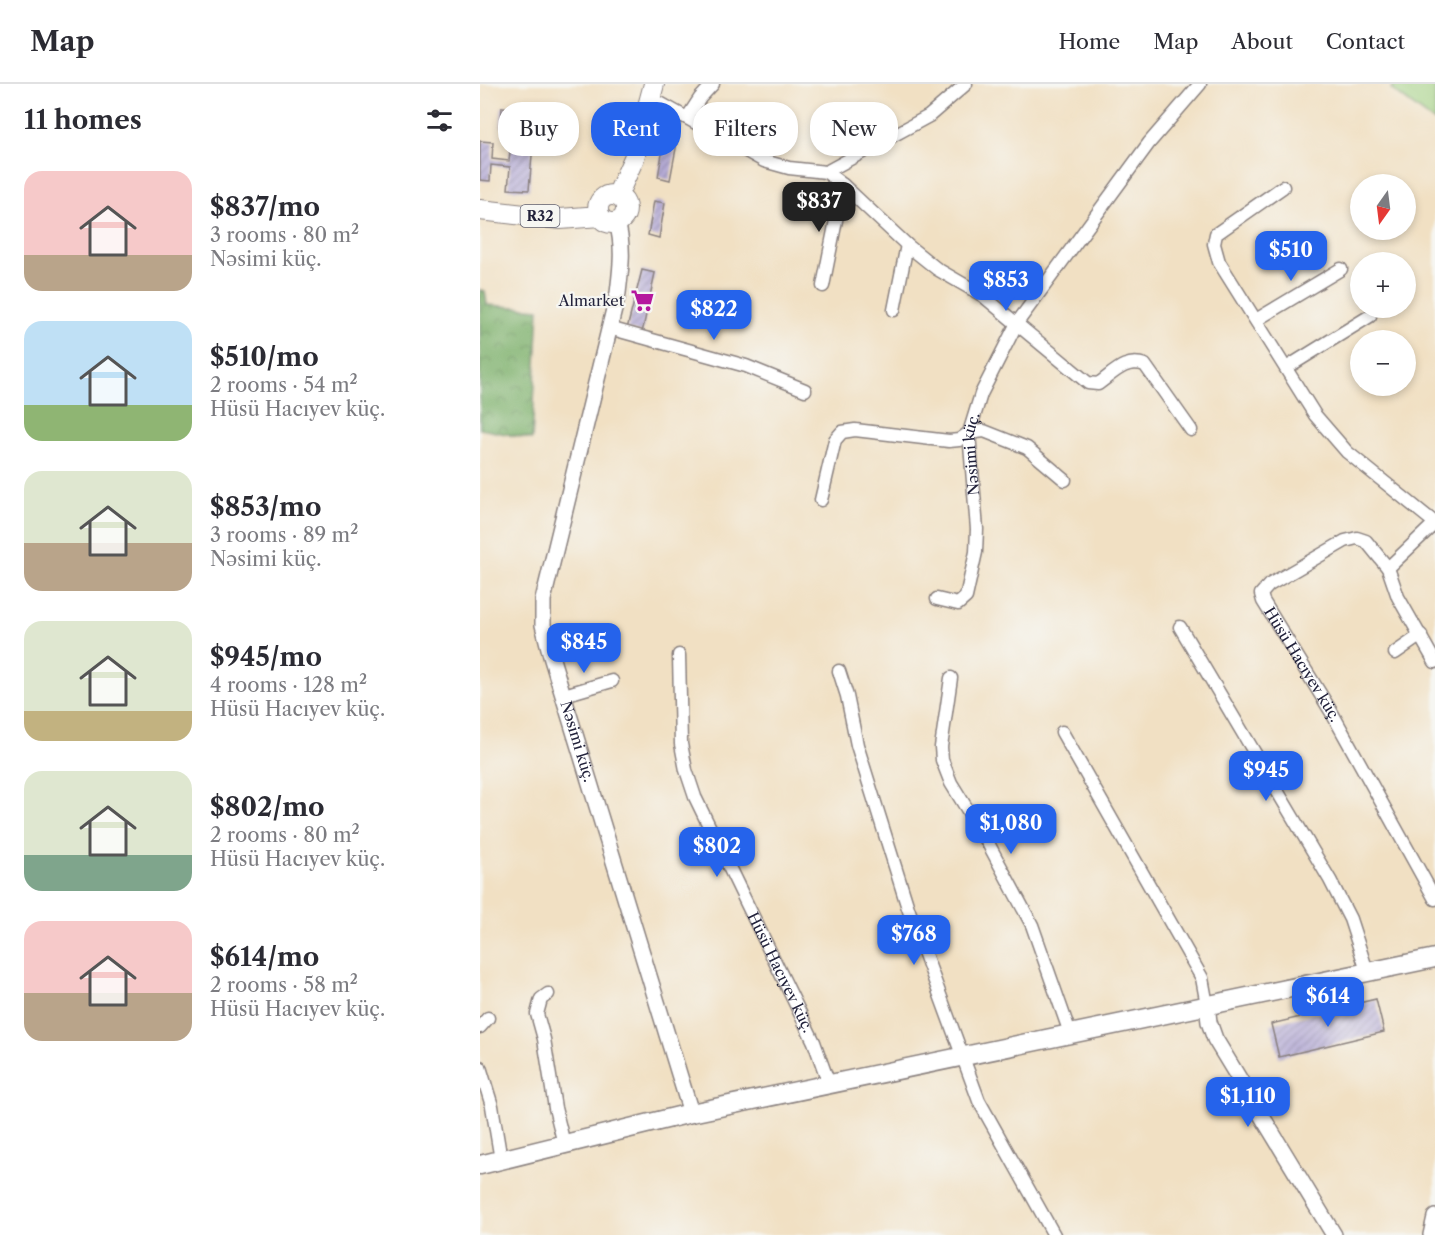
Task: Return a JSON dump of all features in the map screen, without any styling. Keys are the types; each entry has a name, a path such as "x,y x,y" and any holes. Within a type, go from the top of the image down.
{"main road":[{"path":"608,219 622,219 626,213 626,206 617,196 634,158 652,91"},
{"name":"R32","path":"480,210 560,219 608,219"},
{"path":"480,1165 691,1113 829,1083 1435,958"}],"street":[{"path":"687,118 700,98 713,84"},
{"path":"826,172 929,116 965,84"},
{"name":"Nəsimi küç.","path":"937,599 958,604 966,597 976,552 977,529 969,433 981,394 1017,323 1149,143 1200,84"},
{"path":"652,91 687,118 764,161 789,168 826,172 907,245 937,269 982,295 1088,383 1098,384 1128,363 1136,362 1145,365 1191,430"},
{"path":"823,286 843,185"},
{"path":"1283,187 1216,234 1214,244 1219,262 1315,415 1347,452 1435,523 1388,568"},
{"name":"Nəsimi küç.","path":"608,219 622,238 618,293 543,600 543,625 691,1113"},
{"path":"894,310 907,245"},
{"path":"1256,320 1341,269"},
{"path":"1286,368 1367,318"},
{"path":"609,328 746,366 805,390"},
{"path":"821,500 835,440 842,432 855,430 949,441 959,440 969,433 984,431 1027,448 1065,480"},
{"name":"Hüsü Hacıyev küç.","path":"1435,662 1398,597 1388,568 1366,542 1357,538 1345,542 1269,585 1262,594 1263,601 1332,713 1435,899"},
{"path":"1180,627 1330,880 1350,919 1367,971"},
{"path":"1395,653 1421,635"},
{"name":"Hüsü Hacıyev küç.","path":"679,655 681,744 686,770 695,797 814,1042 829,1083"},
{"path":"839,671 847,696 857,745 908,908 979,1101 1054,1235"},
{"path":"951,678 941,747 942,760 951,783 988,843 1032,925 1070,1033"},
{"path":"564,695 612,681"},
{"path":"1062,732 1202,978 1209,1022 1215,1039 1334,1235"},
{"path":"549,994 541,999 537,1014 564,1144"},
{"path":"480,1067 492,1106 501,1160"},
{"path":"1431,1235 1435,1217"}],"green space":[{"path":"1394,84 1435,84 1435,122 1391,89"},
{"path":"480,290 485,291 487,305 539,309 532,439 480,429"}],"building":[{"path":"480,141 493,142 492,159 509,161 510,156 532,156 529,190 508,189 510,167 491,165 490,181 480,180"},
{"path":"662,156 675,156 670,180 658,177"},
{"path":"654,201 665,203 659,238 648,235"},
{"name":"Almarket","path":"642,270 655,273 642,333 627,329"},
{"path":"1376,999 1384,1032 1279,1057 1271,1024"}],"place":[{"name":"Almarket","path":"642,301"}]}
